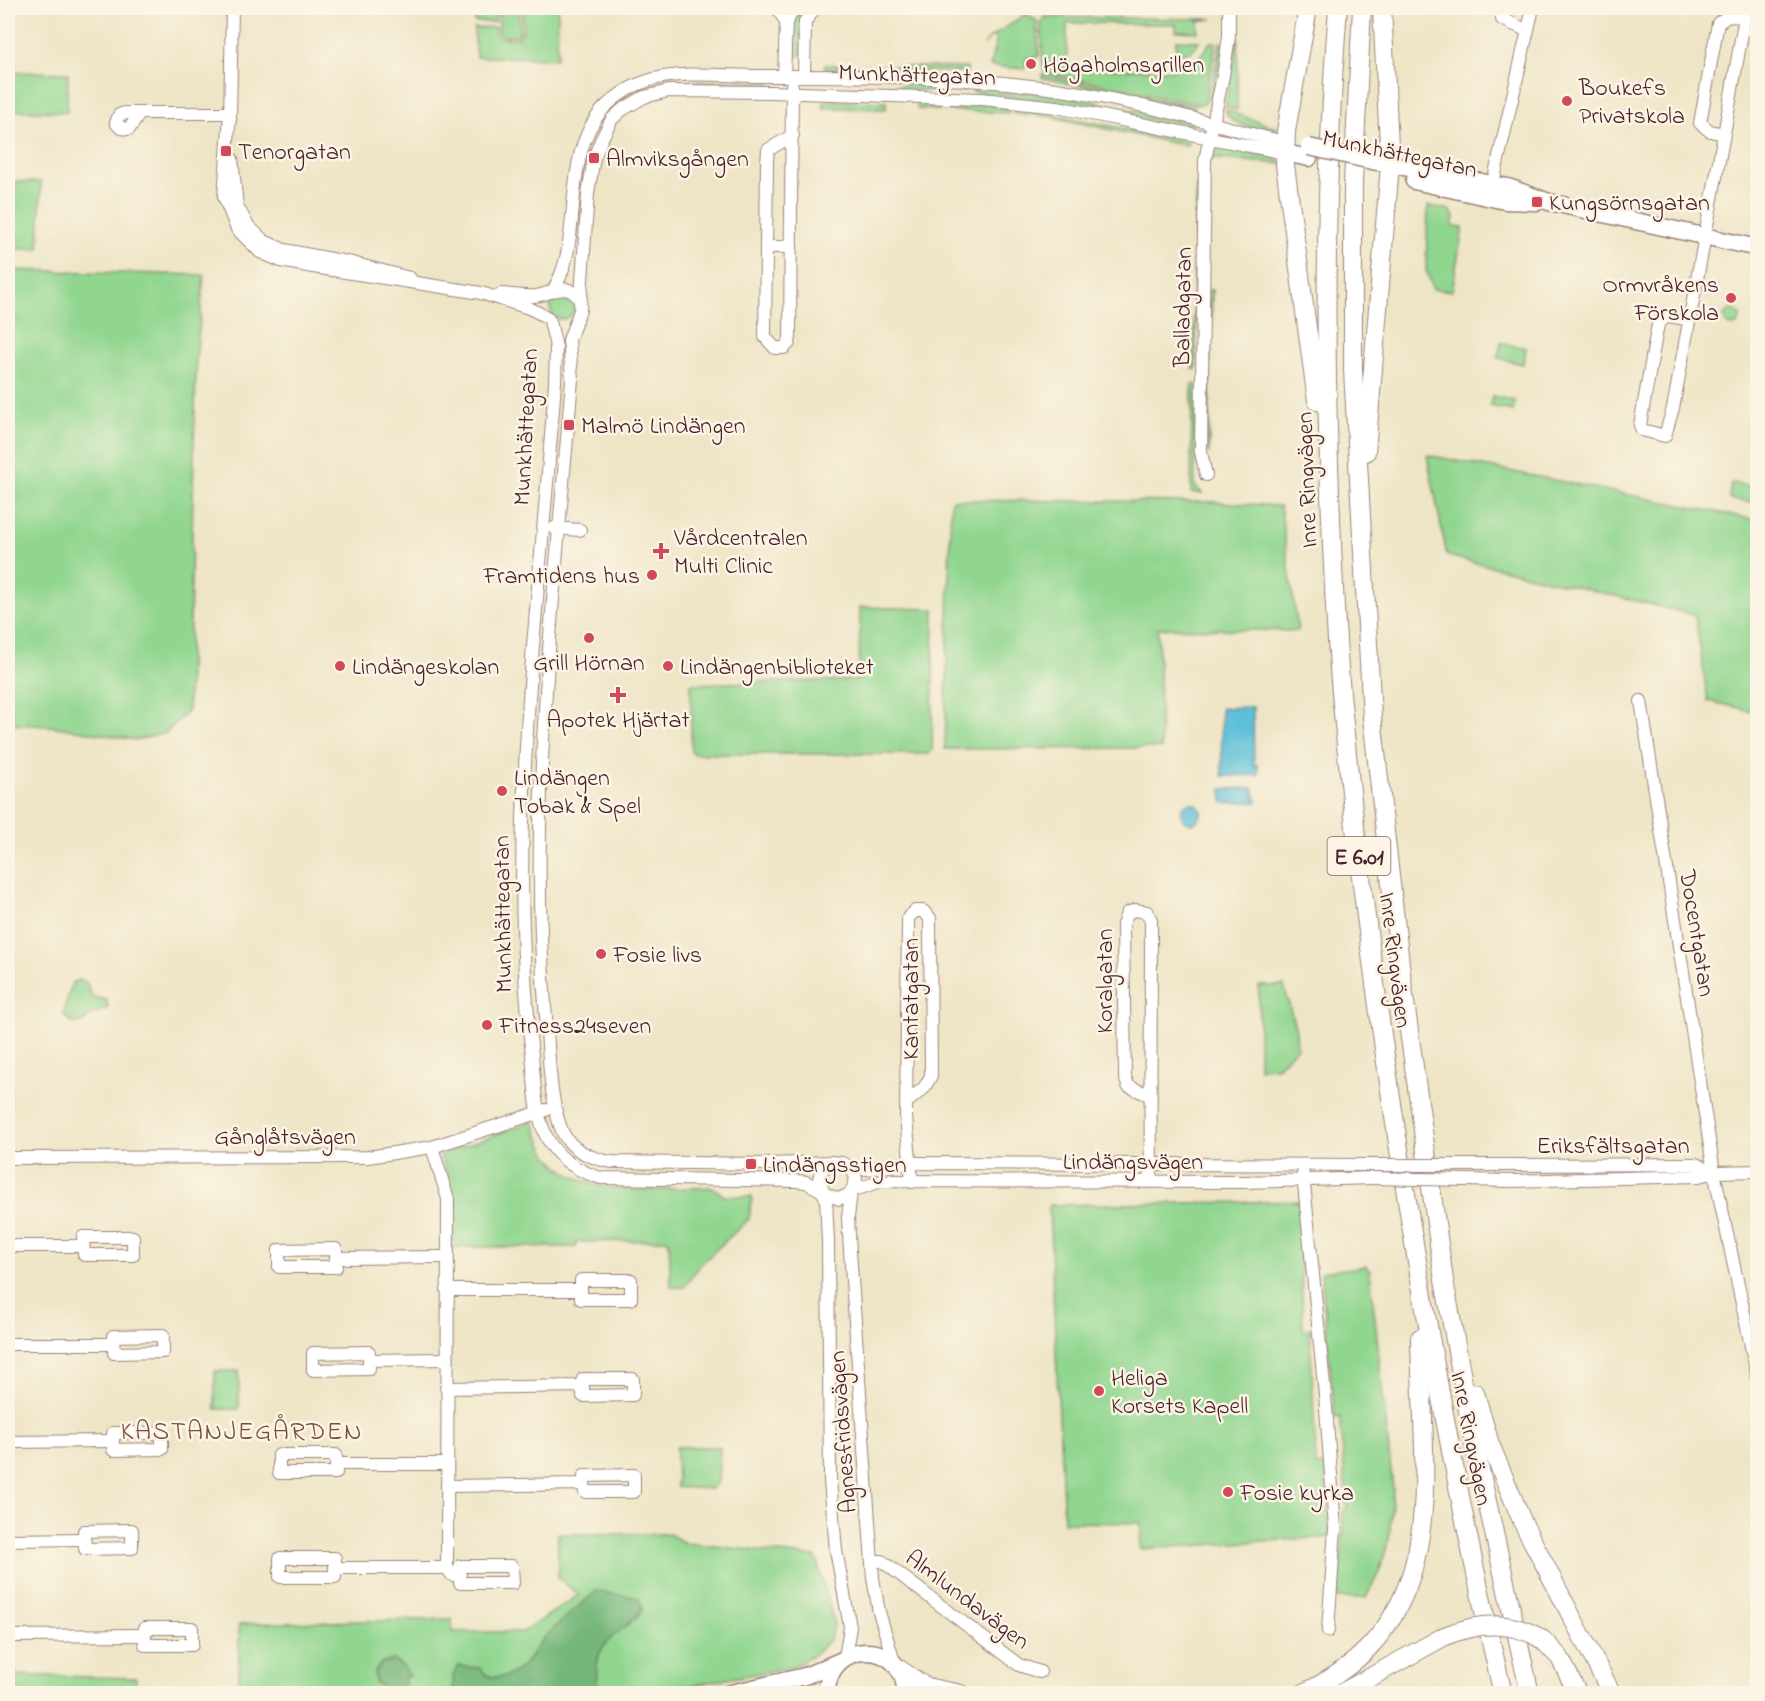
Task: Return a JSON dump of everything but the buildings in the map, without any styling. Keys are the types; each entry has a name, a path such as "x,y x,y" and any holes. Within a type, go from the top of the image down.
{"highway":[{"path":"1308,8 1286,148 1332,546"},
{"name":"Inre Ringvägen","path":"1338,8 1329,127 1325,229 1327,408 1332,546 1349,768 1375,988 1419,1288 1453,1467 1503,1694"},
{"name":"Inre Ringvägen","path":"1362,8 1353,182 1353,370 1372,717 1400,969 1444,1280 1474,1443 1530,1694"},
{"path":"1362,564 1380,168 1382,8"},
{"path":"1444,1280 1494,1454 1523,1523 1612,1694"},
{"path":"1302,1694 1341,1673 1370,1648 1393,1619 1407,1590 1415,1564 1421,1531 1424,1481 1419,1288"},
{"path":"1340,1694 1445,1636 1473,1627 1501,1624 1522,1628 1543,1640 1560,1658 1578,1694"},
{"path":"897,1667 926,1687 961,1694"}],"main road":[{"name":"Munkhättegatan","path":"1286,148 1758,248"},
{"path":"727,1694 806,1676 861,1652 872,1652 887,1657 897,1667 903,1679 905,1694"},
{"path":"827,1694 830,1676 843,1659"}],"street":[{"path":"231,8 230,113 234,194 242,217 255,234 273,246 284,250 391,271 425,283 481,293 530,296 552,290 568,289 580,301"},
{"path":"777,8 786,22 793,76"},
{"path":"786,22 795,8"},
{"path":"800,8 805,22"},
{"path":"793,135 768,150 765,337 775,348 784,348 789,343 790,336 793,135 792,93 793,76 805,22 815,8"},
{"name":"Balladgatan","path":"1206,475 1201,452 1204,160 1214,124 1227,54 1229,8"},
{"path":"1503,8 1502,19 1526,30"},
{"path":"1491,191 1526,30 1533,8"},
{"path":"1688,319 1667,316 1658,324 1640,425 1647,433 1662,437 1668,432 1703,236 1724,134 1745,17 1728,16 1718,23 1700,123 1710,131 1724,134"},
{"name":"Munkhättegatan","path":"539,1112 527,1007 523,884 526,732 556,362 549,319 543,305 563,269 573,196 586,137 597,116 613,99 630,87 669,77 793,76 980,81 1058,90 1214,124 1286,148"},
{"name":"Munkhättegatan","path":"556,1108 544,993 539,884 543,729 572,378 569,340 579,314 588,193 593,164 606,129 622,110 644,97 669,91 792,93 982,99 1057,107 1210,139 1286,148"},
{"path":"140,113 230,113"},
{"path":"767,247 791,247"},
{"path":"481,293 529,308 549,319"},
{"name":"Munkhättegatan","path":"549,319 565,324 576,320"},
{"path":"543,528 580,530"},
{"name":"Docentgatan","path":"1641,701 1714,1172 1758,1379"},
{"name":"Koralgatan","path":"1151,1096 1128,1086 1125,1076 1123,925 1127,913 1135,910 1147,912 1151,920 1151,1096 1151,1181"},
{"name":"Kantatgatan","path":"907,1102 924,1088 931,1076 930,918 923,911 915,911 908,918 907,1102 909,1163 912,1182"},
{"name":"Gånglåtsvägen","path":"8,1158 368,1157 432,1148 556,1108"},
{"name":"Lindängsvägen","path":"556,1108 569,1142 578,1150 604,1161 768,1164 833,1162 843,1163 851,1168 868,1169 909,1163 1414,1164"},
{"name":"Lindängsvägen","path":"539,1112 544,1131 557,1153 567,1162 589,1174 613,1179 806,1182 835,1199 874,1182 1416,1178"},
{"path":"432,1148 448,1199 447,1568 452,1575 460,1575"},
{"path":"823,1192 819,1183 821,1172 833,1162"},
{"path":"1303,1163 1335,1528 1328,1631"},
{"name":"Eriksfältsgatan","path":"1414,1164 1696,1164 1714,1172"},
{"path":"851,1168 856,1179 851,1192"},
{"name":"Eriksfältsgatan","path":"1416,1178 1512,1181 1699,1176 1714,1172 1758,1170"},
{"name":"Agnesfridsvägen","path":"823,1192 827,1208 830,1281 831,1502 836,1550 850,1627 843,1659"},
{"name":"Agnesfridsvägen","path":"851,1192 848,1217 872,1561 879,1612 897,1667"},
{"path":"8,1246 83,1245"},
{"path":"336,1258 447,1257"},
{"path":"447,1290 581,1290"},
{"path":"8,1344 113,1344"},
{"path":"369,1360 446,1359"},
{"path":"446,1388 583,1386"},
{"path":"8,1442 113,1441"},
{"path":"336,1464 446,1464"},
{"path":"447,1486 585,1484"},
{"path":"8,1540 84,1539"},
{"name":"Almlundavägen","path":"872,1561 882,1561 1019,1665 1040,1672"},
{"path":"335,1568 447,1568"},
{"path":"8,1636 145,1635"}],"green space":[{"path":"475,8 496,8 495,22 475,22"},
{"path":"498,8 518,8 520,30 517,35 504,36 499,32"},
{"path":"522,8 558,8 557,58 476,57 474,28 495,27 496,34 502,38 518,38 523,30"},
{"path":"798,13 801,17 801,56 793,56 793,16"},
{"path":"1026,14 1037,21 1039,55 1036,58 1026,58 1025,69 990,66 996,40 992,37"},
{"path":"1044,17 1213,19 1198,21 1198,32 1176,31 1176,24 1067,23 1067,68 1175,70 1175,63 1197,60 1211,42 1216,42 1206,102 1194,104 1045,72 1041,22"},
{"path":"1238,39 1237,110 1225,107"},
{"path":"1176,40 1199,41 1191,52 1176,53"},
{"path":"1220,42 1223,44 1213,104 1210,102"},
{"path":"825,65 967,68 967,72 824,70"},
{"path":"10,72 68,73 67,112 9,110"},
{"path":"1042,74 1195,107 1194,110 1042,78"},
{"path":"677,81 770,82 770,88 659,87 648,90 608,119 604,116 637,91"},
{"path":"911,84 964,84 964,91 873,90"},
{"path":"974,85 1075,98 1192,123 1191,129 1060,102 973,92"},
{"path":"824,101 886,102 886,109 823,108"},
{"path":"917,103 939,103 939,110 917,109"},
{"path":"943,103 1009,107 1009,113 943,110"},
{"path":"1014,107 1188,141 1187,146 1057,118 1013,113"},
{"path":"1225,110 1277,128 1264,130 1247,126 1233,120"},
{"path":"1229,148 1274,157 1282,164 1211,158 1216,149"},
{"path":"8,182 41,182 39,249 8,249"},
{"path":"1196,185 1199,185 1196,369 1193,369"},
{"path":"1428,206 1450,210 1454,217 1452,226 1463,227 1452,291 1433,289 1426,270"},
{"path":"8,270 204,275 196,362 188,710 166,733 137,740 51,726 8,724"},
{"path":"1209,290 1212,290 1210,369 1208,369"},
{"path":"562,295 571,298 574,307 571,316 562,319 553,316 550,307 553,298"},
{"path":"1732,310 1740,318 1732,326 1724,318"},
{"path":"1501,343 1526,348 1523,364 1498,358"},
{"path":"1208,373 1210,373 1209,454 1207,448"},
{"path":"1192,384 1196,384 1195,486 1202,493 1191,493"},
{"path":"1492,396 1515,401 1513,411 1490,406"},
{"path":"1427,455 1757,520 1757,712 1708,701 1695,615 1447,556"},
{"path":"1731,483 1757,487 1757,503 1729,499"},
{"path":"951,500 1214,502 1280,506 1298,631 1158,628 1161,748 945,749"},
{"path":"860,607 934,609 932,751 929,754 695,754 691,752 691,684 859,680"},
{"path":"79,980 86,982 92,997 107,1000 108,1008 89,1016 84,1022 72,1023 63,1014 72,983"},
{"path":"1259,986 1284,986 1296,1031 1297,1048 1277,1067 1259,1068"},
{"path":"533,1121 548,1155 563,1170 581,1180 624,1189 713,1187 724,1196 752,1197 749,1219 701,1264 684,1287 671,1287 669,1240 576,1242 576,1247 453,1247 454,1196 440,1155"},
{"path":"1299,1201 1303,1329 1310,1329 1316,1466 1326,1465 1330,1537 1140,1549 1141,1523 1064,1522 1049,1205"},
{"path":"1366,1266 1370,1272 1393,1490 1389,1539 1380,1570 1366,1598 1337,1598 1343,1537 1343,1510 1347,1509 1340,1417 1335,1418 1321,1272"},
{"path":"215,1371 239,1371 239,1409 215,1409"},
{"path":"676,1447 720,1447 718,1482 711,1489 677,1487"},
{"path":"558,1534 669,1534 685,1543 816,1557 834,1624 830,1639 814,1655 793,1667 649,1693 8,1694 8,1675 136,1678 136,1693 239,1692 239,1624 452,1619 453,1632 523,1632 579,1595 558,1578"},
{"path":"596,1591 639,1598 642,1610 607,1642 600,1652 597,1670 598,1693 453,1693 453,1676 458,1666 480,1668 491,1677 512,1673 525,1664 538,1644 560,1622"},
{"path":"393,1660 403,1666 410,1676 405,1677 405,1693 392,1693 375,1682 374,1672 381,1663"}],"water":[{"path":"1253,707 1254,765 1258,765 1258,775 1222,776 1221,708"},
{"path":"1253,788 1257,802 1223,803 1222,789"},
{"path":"1191,803 1198,806 1201,813 1198,820 1191,823 1184,820 1181,813 1184,806"}],"place":[{"name":"Högaholmsgrillen","path":"1031,64"},
{"name":"Boukefs Privatskola","path":"1567,101"},
{"name":"Tenorgatan","path":"226,151"},
{"name":"Almviksgången","path":"594,158"},
{"name":"Kungsörnsgatan","path":"1537,202"},
{"name":"Ormvråkens Förskola","path":"1731,298"},
{"name":"Malmö Lindängen","path":"569,425"},
{"name":"Vårdcentralen Multi Clinic","path":"661,551"},
{"name":"Framtidens hus","path":"652,575"},
{"name":"Grill Hörnan","path":"589,638"},
{"name":"Lindängeskolan","path":"340,666"},
{"name":"Lindängenbiblioteket","path":"668,666"},
{"name":"Apotek Hjärtat","path":"618,695"},
{"name":"Lindängen Tobak & Spel","path":"502,791"},
{"name":"Fosie livs","path":"601,954"},
{"name":"Fitness24seven","path":"487,1025"},
{"name":"Lindängsstigen","path":"751,1164"},
{"name":"Heliga Korsets Kapell","path":"1099,1391"},
{"name":"Fosie kyrka","path":"1228,1492"}],"district":[{"name":"KASTANJEGÅRDEN","path":"242,1430"}]}
